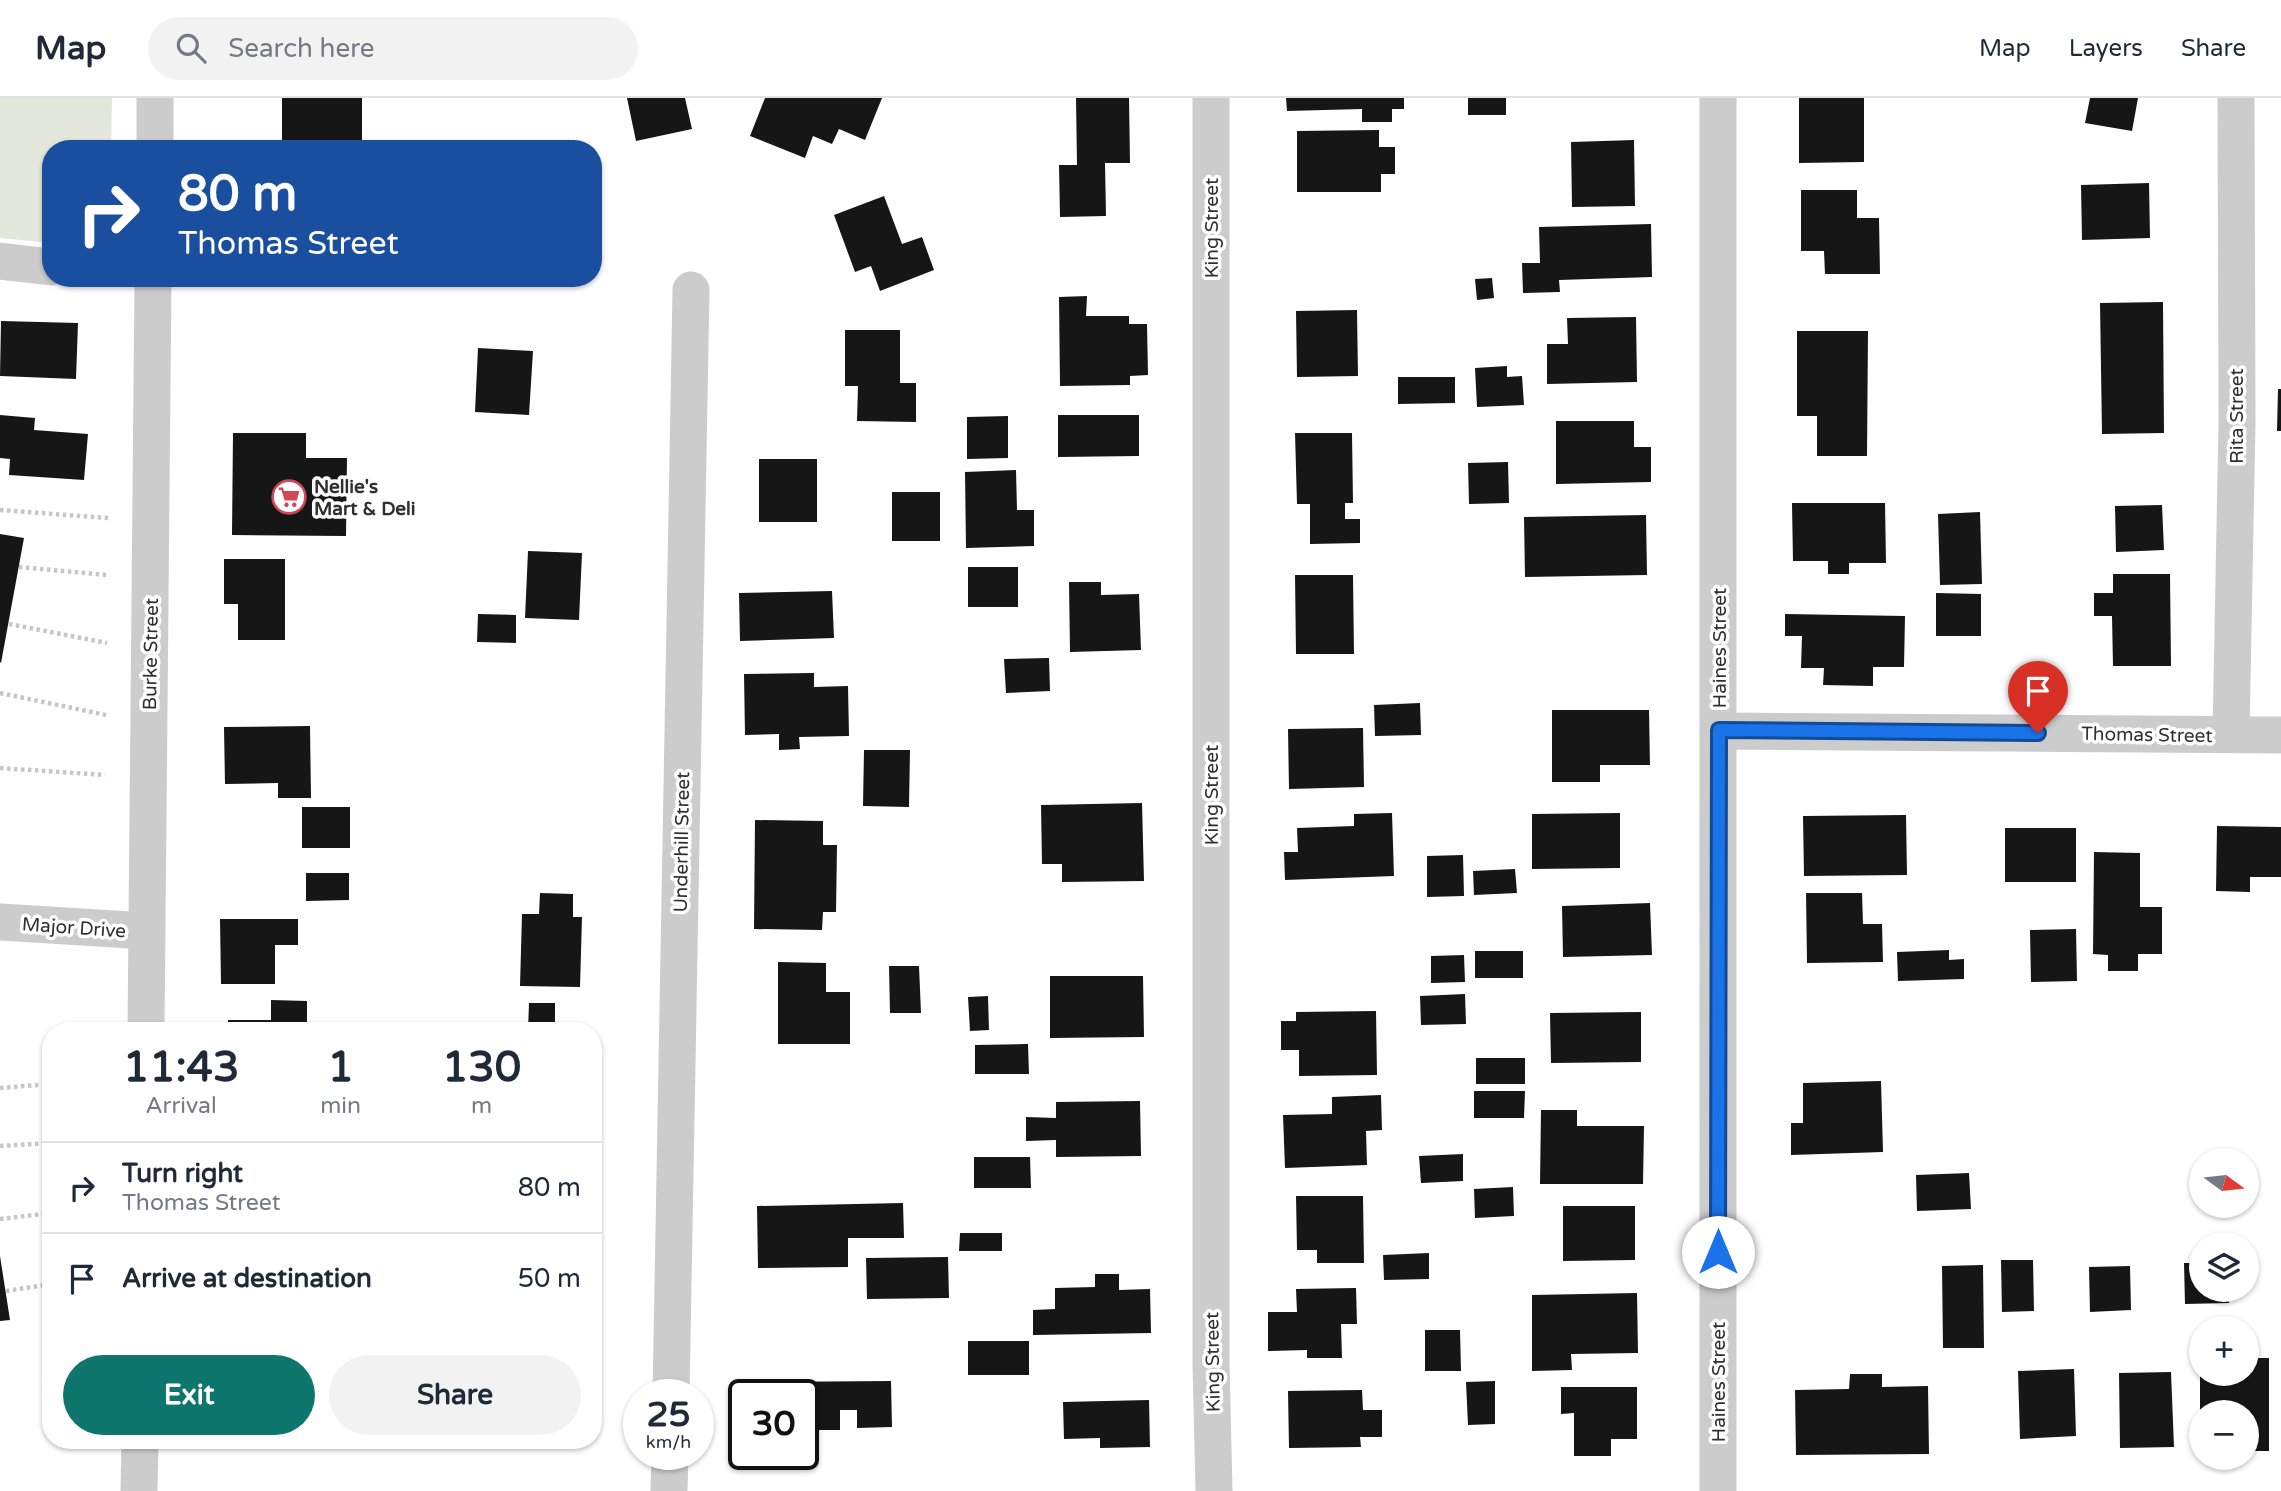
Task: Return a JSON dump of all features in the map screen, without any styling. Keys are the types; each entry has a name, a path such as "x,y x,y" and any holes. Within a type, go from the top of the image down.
{"street":[{"path":"155,98 155,140"},
{"name":"King Street","path":"1211,98 1211,1280 1214,1491"},
{"name":"Haines Street","path":"1718,98 1718,1491"},
{"name":"Rita Street","path":"2231,734 2237,422 2236,98"},
{"path":"0,261 42,266"},
{"name":"Burke Street","path":"146,1022 153,287"},
{"name":"Underhill Street","path":"671,1379 691,290"},
{"name":"Thomas Street","path":"1719,730 2281,735"},
{"name":"Major Drive","path":"0,922 147,931"},
{"path":"139,1491 140,1449"},
{"path":"669,1491 670,1470"}],"path":[{"path":"0,510 107,518"},
{"path":"19,567 107,575"},
{"path":"9,624 107,643"},
{"path":"0,693 106,715"},
{"path":"0,768 106,775"},
{"path":"0,1088 42,1085"},
{"path":"0,1146 42,1144"},
{"path":"0,1219 42,1214"},
{"path":"6,1291 42,1285"}],"shaded area":[{"path":"0,98 112,98 111,140 42,140 42,242 0,238"}],"building":[{"path":"282,98 362,98 362,140 282,140"},
{"path":"627,98 685,98 692,129 636,141"},
{"path":"765,98 882,98 865,140 839,129 832,144 813,136 805,158 750,136"},
{"path":"1076,98 1129,98 1130,163 1105,163 1106,216 1060,217 1059,165 1077,165"},
{"path":"1286,98 1404,98 1404,109 1392,109 1392,122 1362,122 1362,109 1287,111"},
{"path":"1468,98 1506,98 1506,115 1468,115"},
{"path":"1799,98 1864,98 1864,162 1799,163"},
{"path":"2090,98 2138,98 2132,131 2085,123"},
{"path":"1379,130 1379,147 1395,147 1395,174 1381,174 1381,192 1297,192 1297,131"},
{"path":"1634,140 1635,206 1572,207 1571,142"},
{"path":"2149,183 2150,238 2082,240 2081,185"},
{"path":"1801,190 1857,190 1857,218 1879,218 1880,274 1825,274 1824,251 1801,251"},
{"path":"884,196 902,244 922,237 934,270 880,291 871,266 855,272 834,215"},
{"path":"1651,224 1652,277 1559,280 1560,292 1523,293 1522,263 1540,263 1539,227"},
{"path":"1492,278 1494,298 1477,300 1475,279"},
{"path":"1087,296 1086,316 1129,316 1129,324 1147,324 1148,375 1130,376 1130,385 1060,386 1059,297"},
{"path":"2163,302 2164,433 2102,434 2100,303"},
{"path":"1357,310 1358,376 1297,377 1296,311"},
{"path":"1636,317 1637,382 1547,384 1547,344 1568,344 1567,318"},
{"path":"1,321 78,323 76,379 0,376"},
{"path":"845,330 900,330 900,383 916,383 916,422 857,421 858,386 845,386"},
{"path":"1797,331 1868,331 1867,456 1817,456 1817,416 1797,416"},
{"path":"478,348 533,351 529,415 475,412"},
{"path":"1507,366 1507,377 1522,376 1524,405 1477,407 1475,368"},
{"path":"1398,377 1455,377 1455,403 1398,404"},
{"path":"2278,389 2281,389 2281,431 2277,431"},
{"path":"0,415 35,418 34,430 88,434 84,480 9,475 10,459 0,458"},
{"path":"1058,415 1139,415 1139,456 1058,457"},
{"path":"1008,416 1008,458 967,459 967,417"},
{"path":"1556,421 1634,421 1634,447 1651,447 1651,482 1556,484"},
{"name":"Nellie's Mart & Deli","path":"233,433 306,433 306,458 347,458 346,536 232,535"},
{"path":"1295,433 1352,433 1353,503 1345,503 1345,519 1360,519 1360,543 1310,544 1310,504 1297,504"},
{"path":"759,459 817,459 817,522 759,522"},
{"path":"1508,462 1509,503 1469,504 1468,463"},
{"path":"1016,470 1017,510 1034,510 1034,546 966,548 965,472"},
{"path":"892,492 940,492 940,541 892,541"},
{"path":"1792,503 1885,503 1886,563 1849,563 1849,574 1828,574 1828,561 1793,561"},
{"path":"2162,505 2164,550 2116,552 2115,506"},
{"path":"1980,512 1982,584 1940,585 1938,514"},
{"path":"1646,515 1647,575 1525,577 1524,517"},
{"path":"0,534 24,538 1,663 0,662"},
{"path":"528,551 582,553 579,620 525,618"},
{"path":"224,559 285,559 285,640 238,640 238,604 224,604"},
{"path":"968,567 1018,567 1018,607 968,607"},
{"path":"2113,574 2170,574 2171,666 2113,666 2112,616 2094,616 2094,593 2113,593"},
{"path":"1295,575 1353,575 1354,654 1296,654"},
{"path":"1069,582 1101,582 1101,595 1139,594 1141,650 1070,652"},
{"path":"832,591 834,638 740,641 739,593"},
{"path":"1936,593 1981,594 1981,636 1936,636"},
{"path":"478,614 516,615 516,643 477,642"},
{"path":"1785,614 1905,616 1904,667 1873,667 1873,686 1823,685 1824,668 1801,668 1802,636 1785,636"},
{"path":"1049,658 1050,691 1006,693 1004,659"},
{"path":"814,673 814,687 848,686 849,736 799,737 800,749 779,750 779,734 745,735 744,674"},
{"path":"1420,703 1421,735 1375,736 1374,705"},
{"path":"1552,710 1649,710 1650,765 1600,765 1600,782 1552,782"},
{"path":"310,726 311,798 278,798 278,783 225,784 224,727"},
{"path":"1363,728 1364,787 1289,789 1288,729"},
{"path":"864,750 910,750 909,807 863,806"},
{"path":"1142,803 1144,881 1062,882 1062,864 1042,864 1041,805"},
{"path":"302,807 350,807 350,848 302,848"},
{"path":"1392,813 1394,876 1285,880 1284,852 1298,852 1297,828 1354,826 1354,814"},
{"path":"1620,813 1620,868 1532,869 1532,814"},
{"path":"1906,815 1907,875 1804,876 1803,816"},
{"path":"755,820 823,821 823,845 837,845 836,912 823,912 822,930 754,929"},
{"path":"2217,826 2281,827 2281,877 2250,877 2250,892 2216,891"},
{"path":"2005,828 2076,828 2076,882 2005,882"},
{"path":"2094,852 2140,853 2140,907 2162,907 2162,954 2138,954 2138,971 2108,971 2108,955 2093,954"},
{"path":"1463,855 1464,896 1427,897 1427,856"},
{"path":"1515,869 1517,893 1474,895 1473,871"},
{"path":"306,873 349,873 349,900 306,901"},
{"path":"540,893 573,894 573,917 582,917 580,987 520,986 522,914 539,914"},
{"path":"1806,893 1862,893 1863,924 1882,924 1883,962 1807,963"},
{"path":"1650,903 1652,955 1563,957 1562,906"},
{"path":"220,919 298,919 298,945 275,945 275,984 221,984"},
{"path":"2076,929 2077,981 2031,982 2030,930"},
{"path":"1949,950 1949,960 1964,959 1964,979 1898,981 1897,952"},
{"path":"1475,951 1523,951 1523,978 1475,978"},
{"path":"1464,955 1465,982 1431,983 1431,956"},
{"path":"778,962 826,963 826,992 850,992 850,1044 778,1044"},
{"path":"889,966 919,966 921,1013 890,1013"},
{"path":"1050,976 1143,976 1144,1037 1050,1038"},
{"path":"1465,994 1466,1024 1421,1025 1420,996"},
{"path":"988,996 989,1030 970,1031 968,997"},
{"path":"271,1000 307,1001 307,1022 228,1022 228,1020 271,1020"},
{"path":"529,1003 555,1003 555,1022 528,1022"},
{"path":"1376,1011 1377,1075 1299,1076 1299,1050 1281,1050 1281,1021 1296,1021 1296,1012"},
{"path":"1641,1012 1641,1062 1551,1063 1550,1013"},
{"path":"1028,1044 1029,1074 975,1074 975,1045"},
{"path":"1476,1058 1525,1058 1525,1084 1476,1084"},
{"path":"1881,1081 1883,1152 1791,1155 1791,1123 1803,1123 1803,1083"},
{"path":"1474,1091 1525,1091 1524,1118 1474,1118"},
{"path":"1381,1095 1382,1130 1366,1131 1367,1165 1285,1168 1283,1115 1332,1114 1332,1097"},
{"path":"1140,1101 1141,1156 1056,1157 1056,1140 1026,1141 1026,1117 1056,1118 1056,1102"},
{"path":"1541,1110 1577,1110 1577,1126 1644,1126 1643,1184 1540,1184"},
{"path":"1463,1154 1463,1181 1421,1183 1419,1156"},
{"path":"974,1157 1030,1157 1031,1188 974,1188"},
{"path":"1969,1173 1971,1209 1917,1211 1916,1175"},
{"path":"1513,1187 1514,1216 1475,1218 1474,1189"},
{"path":"1296,1196 1363,1196 1364,1263 1317,1263 1317,1250 1297,1250"},
{"path":"903,1203 904,1238 848,1238 848,1267 758,1268 757,1206"},
{"path":"1563,1206 1635,1206 1635,1260 1563,1261"},
{"path":"960,1233 1002,1233 1002,1251 959,1251"},
{"path":"1429,1253 1429,1279 1384,1280 1383,1255"},
{"path":"0,1256 10,1320 0,1321"},
{"path":"948,1257 949,1298 867,1299 866,1258"},
{"path":"2001,1260 2033,1260 2034,1311 2002,1312"},
{"path":"2184,1263 2189,1263 2189,1302 2229,1303 2185,1304"},
{"path":"1983,1265 1984,1348 1943,1348 1942,1266"},
{"path":"2130,1266 2131,1310 2090,1312 2089,1267"},
{"path":"1095,1274 1119,1274 1119,1290 1150,1289 1151,1333 1033,1335 1033,1310 1055,1309 1055,1288 1095,1287"},
{"path":"1356,1288 1357,1324 1341,1324 1342,1358 1307,1358 1307,1350 1268,1351 1268,1312 1297,1312 1296,1289"},
{"path":"1637,1293 1638,1353 1571,1354 1572,1370 1532,1371 1532,1295"},
{"path":"1425,1330 1460,1330 1461,1371 1425,1371"},
{"path":"968,1341 1029,1341 1029,1375 968,1375"},
{"path":"2259,1358 2269,1358 2269,1451 2259,1451 2259,1400 2200,1400 2200,1386 2259,1386"},
{"path":"2074,1369 2076,1436 2020,1439 2018,1371"},
{"path":"2171,1372 2174,1447 2120,1448 2119,1373"},
{"path":"1850,1374 1882,1374 1882,1387 1928,1386 1929,1454 1796,1455 1795,1390 1849,1389"},
{"path":"891,1381 892,1427 857,1428 857,1410 840,1410 840,1430 819,1430 819,1382"},
{"path":"1495,1381 1495,1424 1468,1425 1466,1382"},
{"path":"1561,1387 1637,1387 1637,1439 1611,1439 1611,1456 1574,1456 1574,1413 1561,1414"},
{"path":"1362,1390 1363,1410 1382,1410 1382,1437 1360,1437 1361,1447 1289,1448 1288,1391"},
{"path":"1149,1400 1150,1447 1100,1448 1100,1438 1064,1439 1063,1402"}],"place":[{"name":"Nellie's Mart & Deli","path":"289,497"}],"route":[{"path":"1718,1252 1719,730 2038,733"}]}
